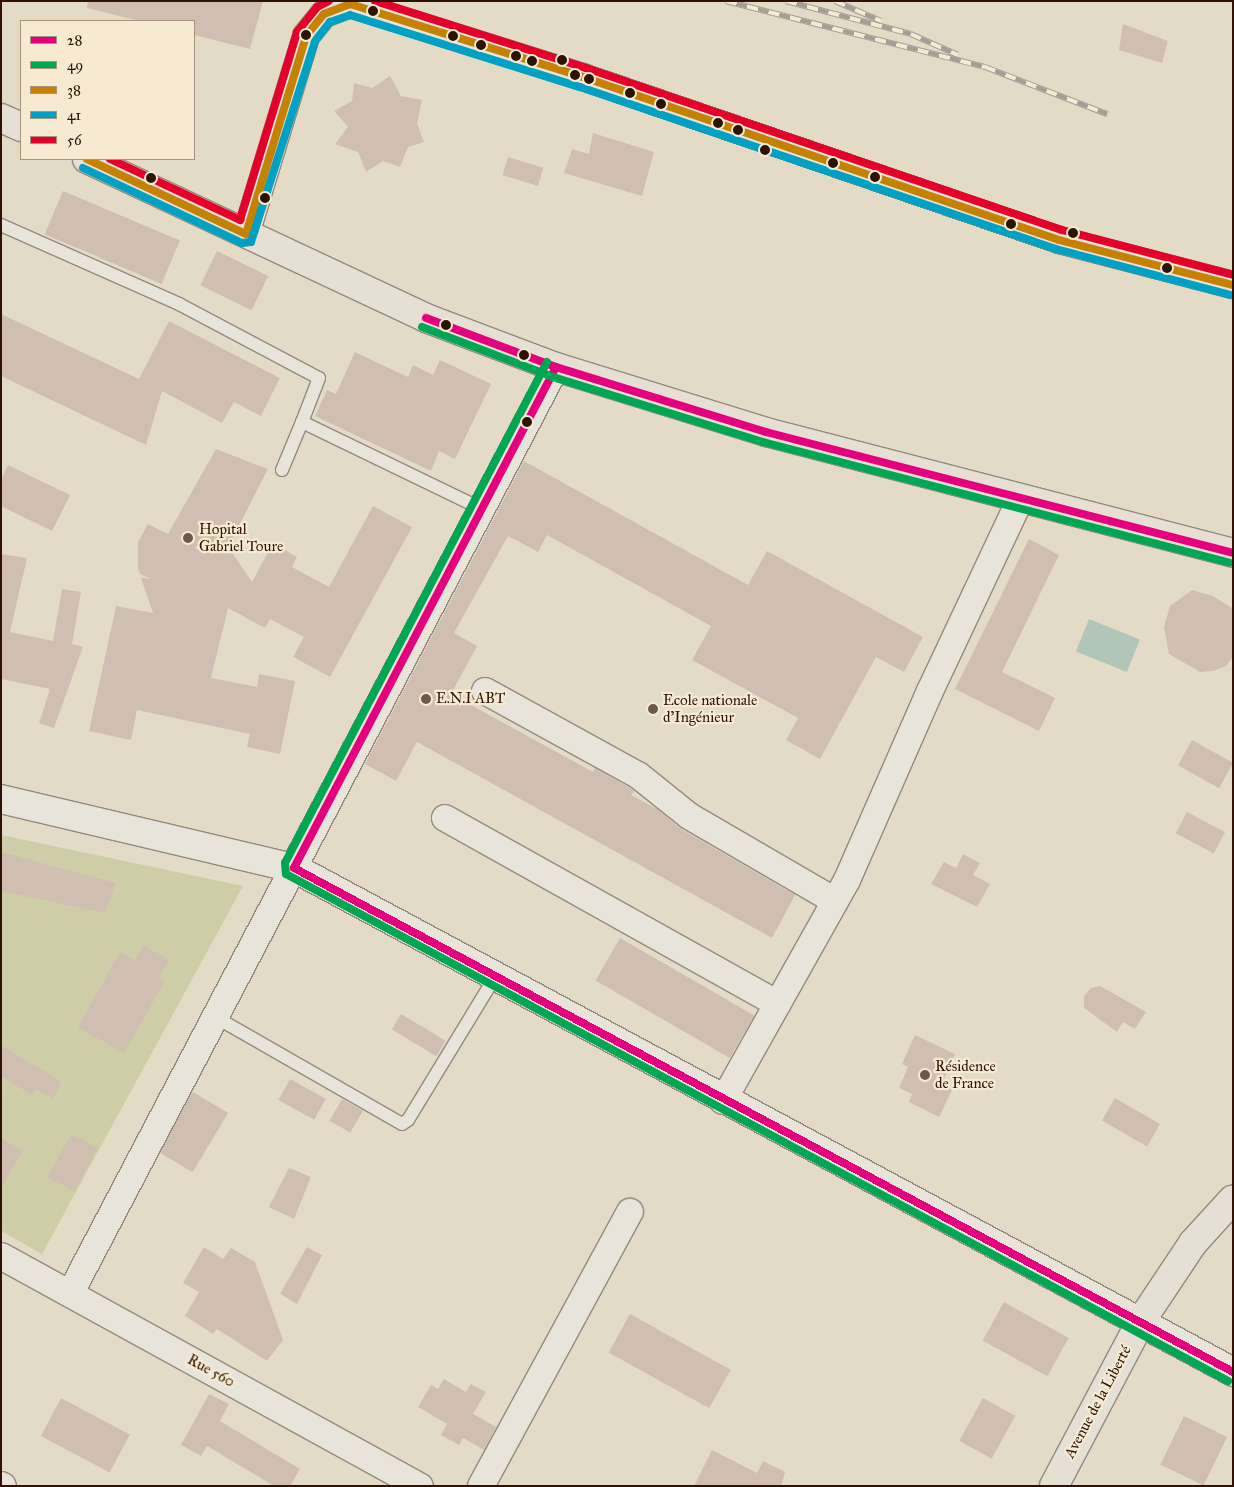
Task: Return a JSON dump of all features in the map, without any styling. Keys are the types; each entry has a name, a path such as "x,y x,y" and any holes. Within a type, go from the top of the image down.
{"main road":[{"path":"1,118 20,127"},
{"path":"90,160 426,318 556,367 766,432 1233,553"},
{"name":"Avenue de la Liberté","path":"1054,1486 1141,1321 1193,1243 1233,1199"}],"street":[{"path":"246,234 306,36 324,14 350,4 584,78 1059,240 1233,286"},
{"path":"70,1294 217,1018 556,367"},
{"path":"723,1101 835,901 1021,498"},
{"path":"485,691 638,776 689,816 835,901"},
{"path":"1,799 294,868 723,1101 1141,1321 1233,1372"},
{"path":"444,818 778,1004"},
{"path":"482,1486 630,1212"},
{"name":"Rue 560","path":"1,1256 420,1486"}],"lane":[{"path":"1,225 179,304 319,378 282,470"},
{"path":"302,422 482,509"},
{"path":"217,1018 402,1124 408,1120 495,977"}],"green space":[{"path":"1,835 243,886 42,1254 1,1231"}],"shaded area":[{"path":"1089,619 1140,640 1127,672 1076,651"}],"building":[{"path":"88,1 263,1 250,49 195,35 195,20 136,20 87,8"},
{"path":"1123,24 1168,41 1162,63 1119,50"},
{"path":"390,76 401,96 422,100 417,123 424,142 408,147 400,167 383,161 366,172 358,152 335,144 348,127 334,111 352,101 354,83 372,88"},
{"path":"593,133 654,152 642,196 564,173 572,149 589,154"},
{"path":"508,157 543,168 538,186 502,175"},
{"path":"63,191 180,241 162,284 45,234"},
{"path":"217,251 268,276 252,310 200,285"},
{"path":"1,314 139,379 169,321 280,378 261,416 234,402 222,423 162,391 146,445 1,376"},
{"path":"355,352 408,377 413,365 433,375 440,360 491,384 455,459 439,451 431,471 315,416 327,390 336,394"},
{"path":"216,449 268,469 228,547 252,582 273,543 297,557 292,567 329,587 373,506 412,527 330,677 293,657 304,637 270,619 265,628 228,608 211,678 257,687 259,674 295,681 280,754 247,747 250,734 137,710 131,740 89,731 116,606 153,613 141,578 151,579 140,574 138,569 138,542 148,524 168,534"},
{"name":"E.N.I ABT","path":"524,461 748,585 767,551 923,637 904,672 876,657 820,759 786,740 798,718 692,660 711,626 547,535 538,552 508,536 454,633 477,646 451,694 593,772 595,768 630,788 634,791 631,795 657,809 681,829 795,895 772,938 417,742 396,781 365,764"},
{"path":"8,465 70,495 52,531 1,506 1,480"},
{"path":"1029,539 1059,555 1002,672 1055,698 1039,731 955,689"},
{"path":"1,554 27,558 10,632 53,641 62,589 81,592 72,644 83,647 54,728 39,723 50,689 1,679"},
{"path":"1192,590 1213,596 1233,609 1233,657 1226,666 1213,671 1200,672 1169,654 1164,627 1170,606"},
{"path":"1192,740 1233,763 1219,788 1178,765"},
{"path":"1187,812 1225,832 1214,853 1176,833"},
{"path":"1,852 116,883 105,913 1,891"},
{"path":"963,854 980,863 973,875 990,884 977,907 931,884 944,862 956,868"},
{"path":"620,938 754,1015 730,1058 596,980"},
{"path":"143,945 169,960 159,977 165,981 124,1053 78,1027 120,952 135,960"},
{"path":"1100,986 1146,1012 1135,1029 1123,1022 1117,1032 1084,1008 1084,996 1091,988"},
{"path":"401,1014 446,1041 436,1056 392,1029"},
{"name":"Résidence de France","path":"915,1035 955,1054 942,1083 953,1088 939,1117 909,1102 912,1094 899,1088 908,1067 902,1064"},
{"path":"1,1045 62,1082 53,1098 36,1089 32,1095 1,1076"},
{"path":"290,1079 326,1099 314,1120 278,1100"},
{"path":"193,1092 228,1113 193,1172 157,1151"},
{"path":"1115,1098 1160,1124 1147,1147 1102,1121"},
{"path":"342,1099 363,1111 350,1133 330,1121"},
{"path":"71,1134 97,1148 74,1191 48,1177"},
{"path":"1,1138 23,1151 1,1188"},
{"path":"289,1168 311,1177 294,1219 269,1207"},
{"path":"204,1247 223,1259 231,1248 255,1262 283,1340 267,1361 217,1329 213,1334 185,1316 199,1292 183,1283"},
{"path":"307,1247 322,1255 297,1304 280,1294"},
{"path":"1004,1302 1069,1338 1047,1376 983,1340"},
{"path":"630,1314 731,1370 709,1408 609,1352"},
{"path":"444,1379 466,1392 471,1384 486,1392 473,1414 496,1427 484,1450 463,1438 459,1445 441,1435 447,1424 418,1407 431,1385 438,1389"},
{"path":"209,1394 229,1404 220,1421 300,1469 290,1486 274,1486 207,1446 201,1456 181,1445"},
{"path":"61,1398 130,1435 110,1473 41,1436"},
{"path":"983,1398 1015,1416 992,1459 959,1441"},
{"path":"1184,1416 1227,1437 1203,1486 1160,1465"},
{"path":"712,1450 757,1473 763,1461 785,1472 781,1486 694,1486"}],"railway":[{"path":"726,1 985,67 1107,114"},
{"path":"786,1 911,34 958,55"},
{"path":"835,1 881,21"}],"transit line":[{"name":"56","path":"112,160 240,220 297,32 317,7 329,1"},
{"name":"56","path":"375,1 586,68 1062,230 1233,275"},
{"name":"38","path":"89,160 246,234 306,36 324,14 350,4 583,77 1059,240 1233,285"},
{"name":"41","path":"83,168 242,243 251,242 315,41 330,22 350,15 580,87 1056,249 1230,295"},
{"name":"28","path":"426,318 556,367 766,432 1233,553"},
{"name":"49","path":"422,327 553,377 763,442 1230,563"},
{"name":"49","path":"547,362 285,863 286,874 1228,1381"},
{"name":"28","path":"556,367 294,868 1233,1372"}],"place":[{"name":"Hopital Gabriel Toure","path":"188,538"},
{"name":"E.N.I ABT","path":"426,699"},
{"name":"Ecole nationale d'Ingénieur","path":"653,709"},
{"name":"Résidence de France","path":"925,1075"}]}
